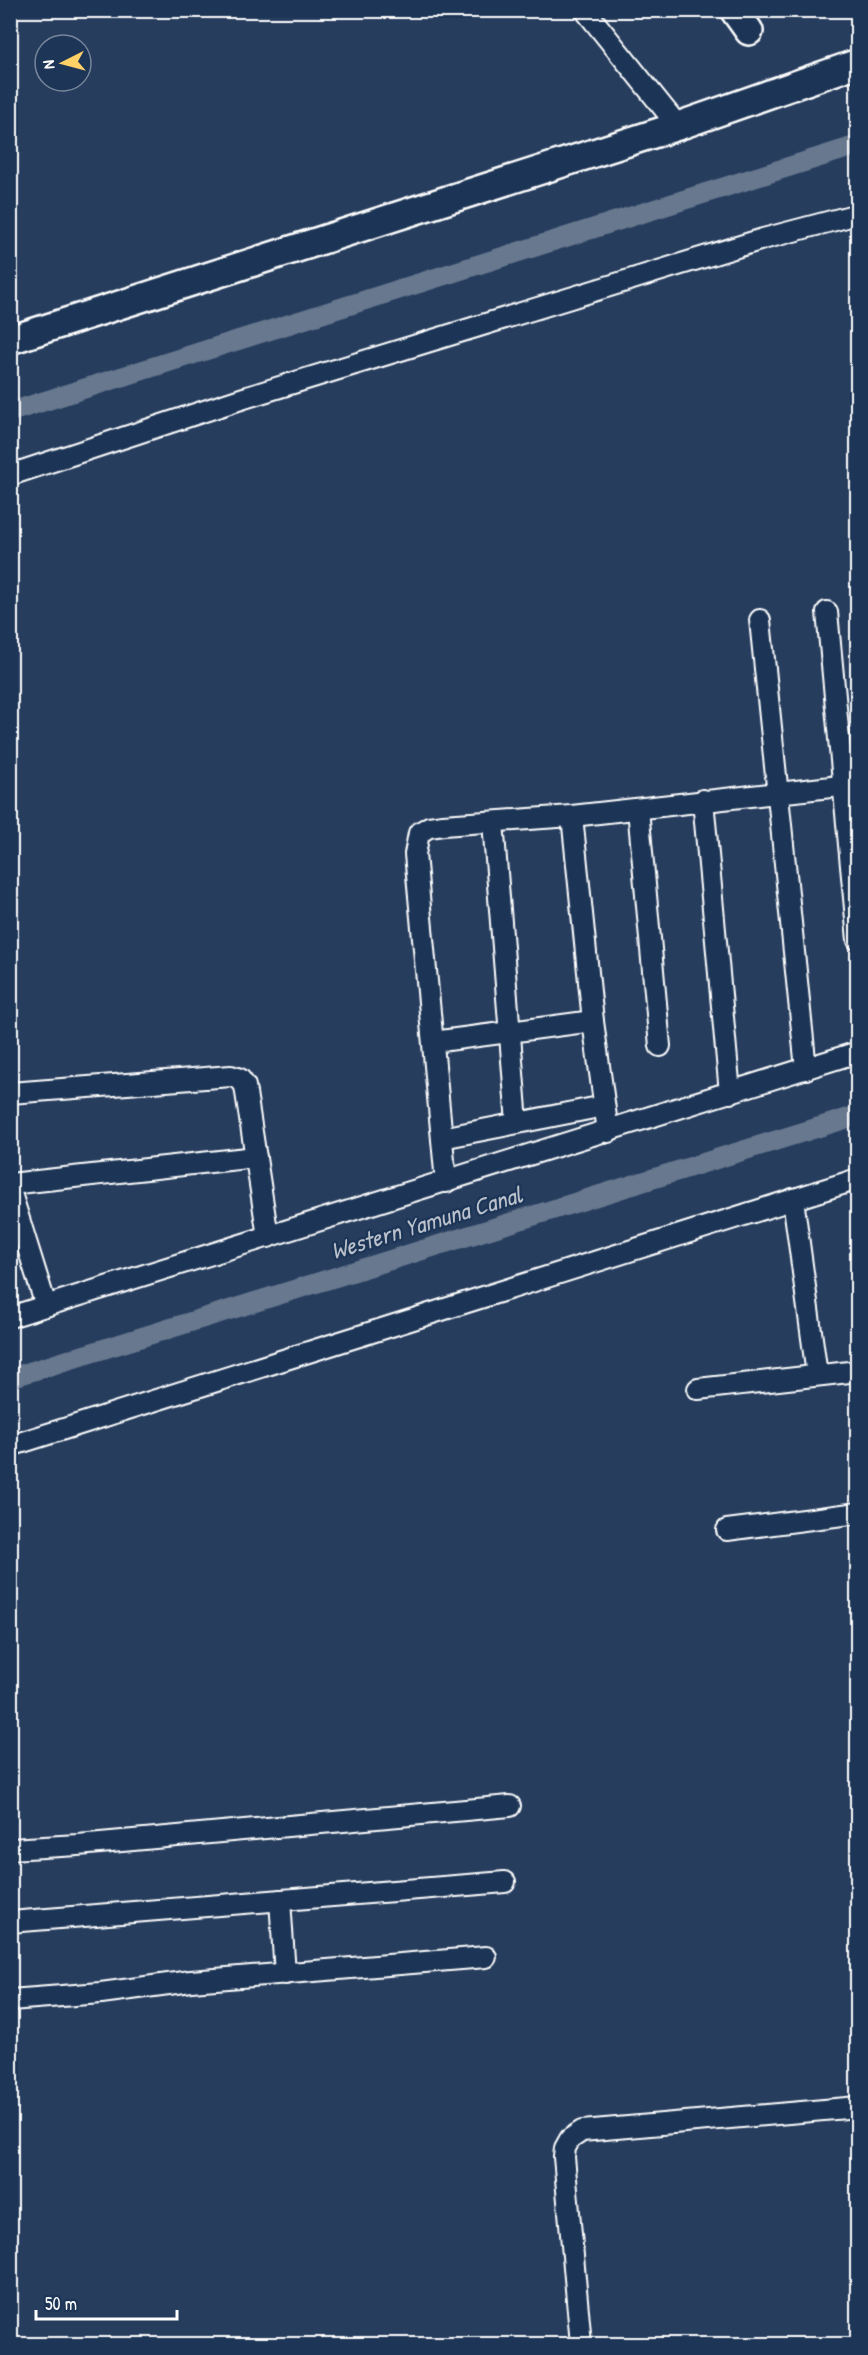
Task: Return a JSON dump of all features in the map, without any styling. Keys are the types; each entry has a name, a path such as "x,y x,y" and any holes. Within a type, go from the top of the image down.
{"main road":[{"path":"10,340 678,126 858,63"}],"street":[{"path":"585,10 678,126"},
{"path":"10,475 244,398 763,239 858,214"},
{"path":"827,612 850,785 858,940"},
{"path":"760,620 806,1069"},
{"path":"446,1182 416,841 419,833 429,827 572,816 850,785"},
{"path":"703,800 730,1093"},
{"path":"638,809 660,1046"},
{"path":"572,816 593,1021 608,1132"},
{"path":"493,822 517,1123"},
{"path":"433,1042 593,1021"},
{"path":"10,1317 858,1052"},
{"path":"10,1093 231,1076 240,1079 245,1086 268,1237"},
{"path":"442,1138 604,1106"},
{"path":"10,1184 256,1157"},
{"path":"10,1446 858,1179"},
{"path":"10,1190 46,1306"},
{"path":"793,1199 817,1376"},
{"path":"698,1389 858,1371"},
{"path":"727,1530 858,1513"},
{"path":"10,1849 78,1845 510,1806"},
{"path":"10,1922 505,1882"},
{"path":"280,1900 285,1974"},
{"path":"10,2000 486,1957"},
{"path":"581,2344 564,2157 565,2148 575,2134 649,2123 772,2116 858,2107"}],"waterway":[{"path":"10,412 858,145"},
{"name":"Western Yamuna Canal","path":"10,1378 858,1115"}]}
